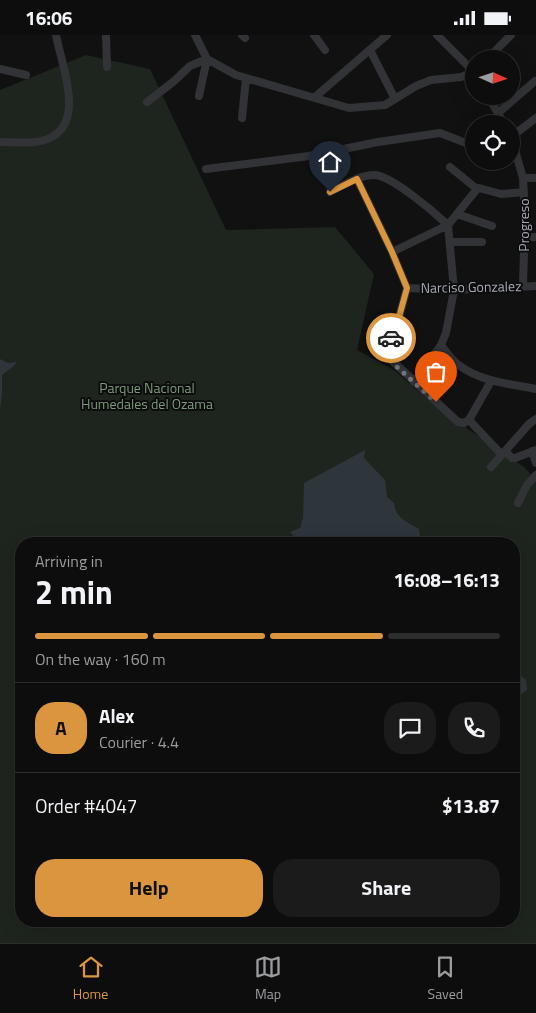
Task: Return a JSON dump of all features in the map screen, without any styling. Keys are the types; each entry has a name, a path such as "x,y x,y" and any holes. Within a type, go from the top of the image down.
{"street":[{"path":"0,143 49,139 59,132 64,125 68,117 70,100 56,35"},
{"path":"106,35 107,67"},
{"path":"195,35 207,59 236,75 349,108 385,105 416,86 431,80 465,75"},
{"path":"314,35 325,50"},
{"path":"315,97 387,35"},
{"path":"437,35 465,63"},
{"path":"495,50 507,36"},
{"path":"370,50 395,99"},
{"path":"199,96 207,59"},
{"path":"146,102 173,82 190,66 207,59"},
{"path":"0,69 26,75"},
{"path":"242,117 246,78"},
{"path":"493,105 498,113 535,81"},
{"path":"520,130 536,118"},
{"path":"206,169 309,155 378,141 440,133 465,143"},
{"path":"450,167 477,189 501,194 524,192"},
{"name":"Progreso","path":"520,168 524,192 523,286"},
{"path":"330,192 357,179 374,175 389,180 448,225 454,290 446,333 441,345 414,382"},
{"path":"523,178 536,178"},
{"path":"357,179 407,288 396,328 384,353 458,423 464,423 469,420 491,381"},
{"path":"392,252 448,225 477,189"},
{"path":"457,214 492,226"},
{"path":"524,238 536,237"},
{"path":"450,241 482,242"},
{"name":"Narciso Gonzalez","path":"407,288 454,290 536,286"},
{"path":"441,345 460,366 491,381 536,389"},
{"path":"491,467 536,419"},
{"path":"469,420 504,453 512,458 534,450 536,463"},
{"path":"518,503 527,485 536,475"}],"green space":[{"name":"Parque Nacional Humedales del Ozama","path":"86,55 150,69 226,230 335,227 374,274 357,350 394,370 440,410 524,467 536,480 536,943 0,943 0,90"}],"shaded area":[{"path":"0,359 8,363 16,362 15,365 2,375 0,410"},
{"path":"365,450 364,458 385,480 387,497 394,503 399,516 419,529 420,537 294,537 290,532 300,528 303,518 304,483"},
{"path":"520,675 526,680 527,690 520,695"}],"way so far":[{"path":"391,338 385,349 386,357 436,402"}],"route":[{"path":"330,192 357,179 392,252 407,288 396,328 391,338"}]}
